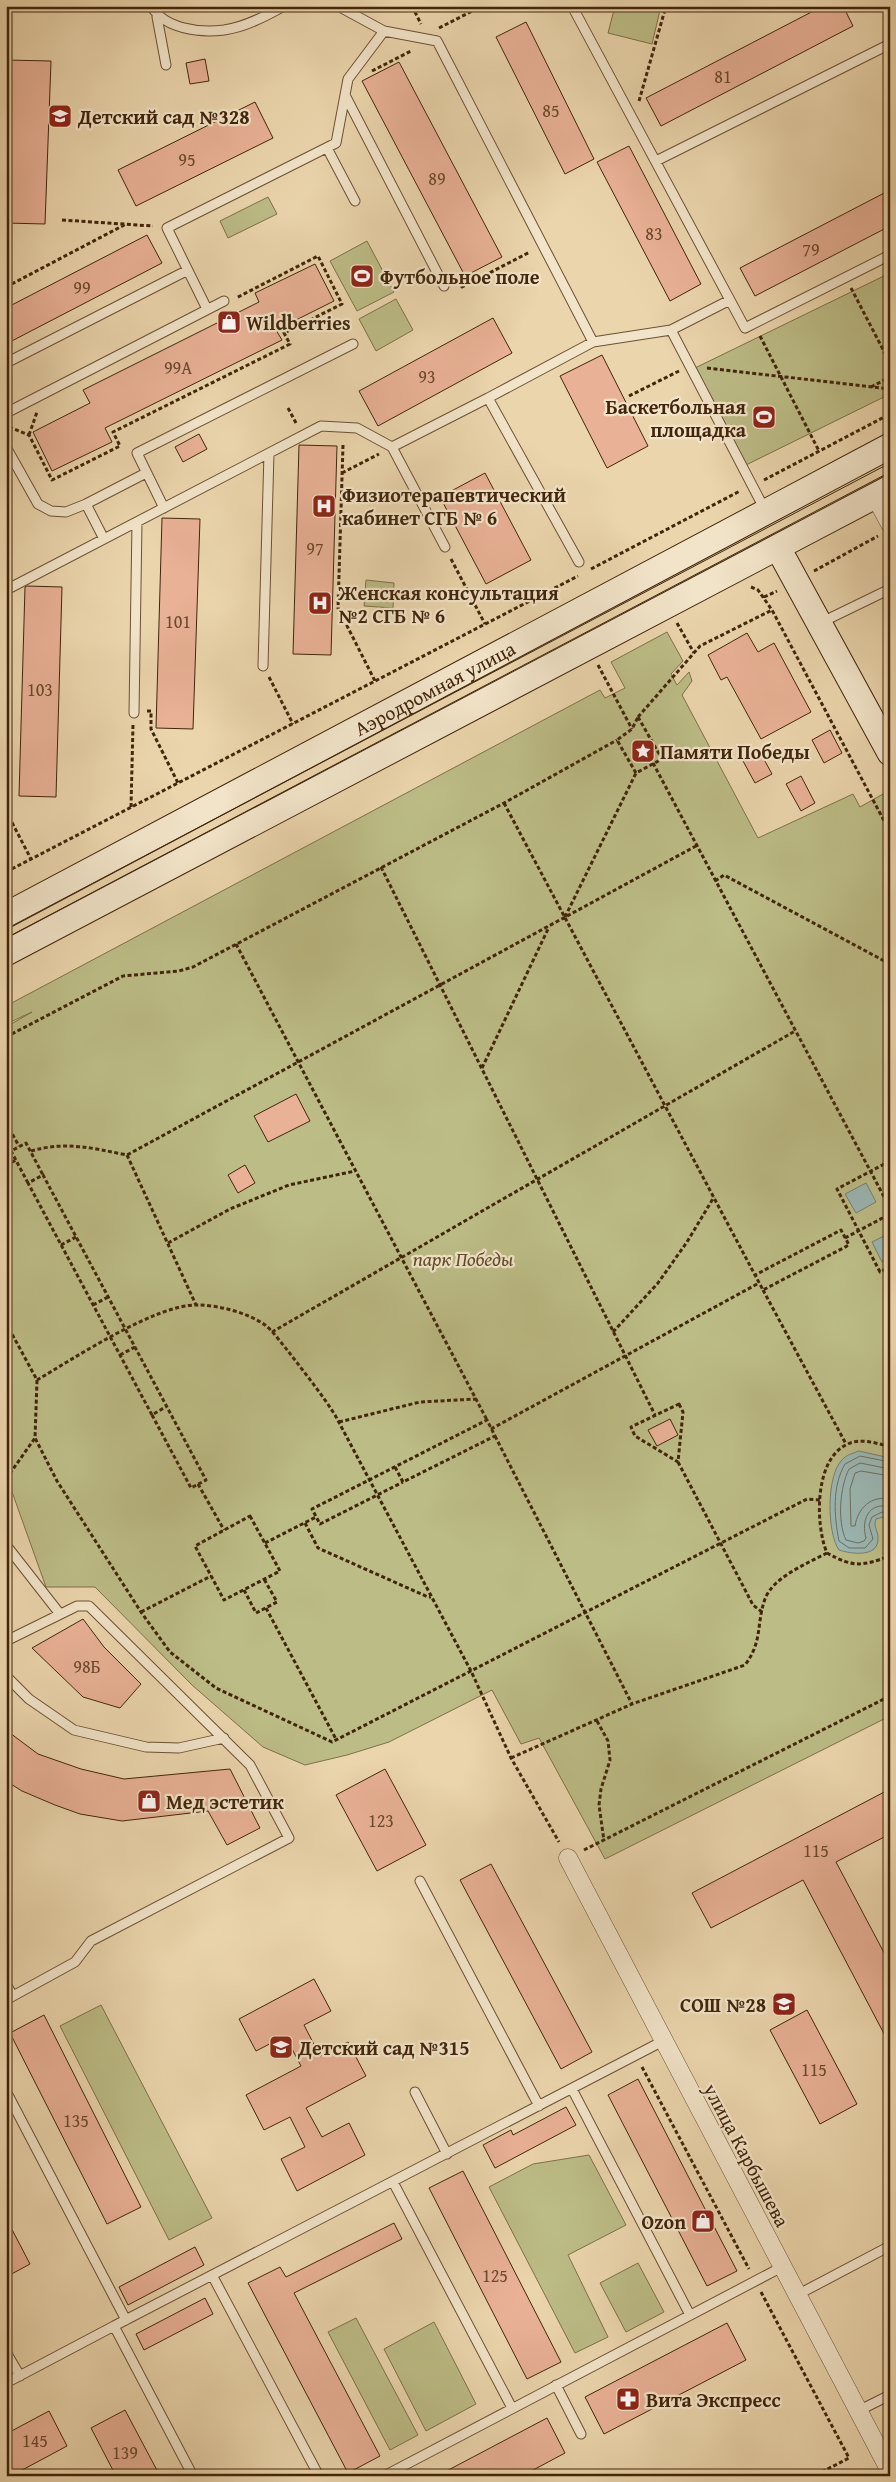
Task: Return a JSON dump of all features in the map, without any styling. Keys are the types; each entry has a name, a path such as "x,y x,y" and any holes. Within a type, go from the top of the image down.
{"main road":[{"name":"Аэродромная улица","path":"6,915 890,446"},
{"name":"Аэродромная улица","path":"6,953 883,492"},
{"path":"778,548 890,753"}],"street":[{"path":"883,492 886,529"},
{"name":"улица Карбышева","path":"568,1858 890,2471"}],"lane":[{"path":"151,6 157,17 166,65"},
{"path":"157,17 166,22 195,30 224,30 261,18 284,6"},
{"path":"338,6 384,31 437,41 593,342"},
{"path":"572,6 745,328 890,254"},
{"path":"207,309 167,228 336,143 348,79 384,31"},
{"path":"656,161 890,44"},
{"path":"345,95 444,286"},
{"path":"327,148 355,201"},
{"path":"6,363 188,270"},
{"path":"6,413 207,309 228,300"},
{"path":"392,447 593,342 671,330 730,300"},
{"path":"671,330 767,512"},
{"path":"164,508 137,454 352,344"},
{"path":"488,398 578,562"},
{"path":"6,590 321,426 356,428 392,447 445,547"},
{"path":"6,447 38,504 51,511 66,512 86,504 146,472"},
{"path":"263,666 269,453"},
{"path":"86,504 104,539"},
{"path":"134,712 136,522"},
{"path":"820,624 890,589"},
{"path":"6,1545 60,1614"},
{"path":"6,1641 77,1606 89,1606 250,1765 288,1838 91,1941 75,1962 10,1998 6,1984"},
{"path":"6,1676 29,1699 74,1730 102,1738 146,1747 179,1748 224,1738"},
{"path":"420,1881 539,2106"},
{"path":"6,2384 114,2326 664,2041"},
{"path":"572,2089 690,2315"},
{"path":"6,2091 126,2320"},
{"path":"415,2092 447,2154"},
{"path":"393,2182 512,2408"},
{"path":"797,2294 890,2246"},
{"path":"384,2476 782,2267"},
{"path":"212,2275 318,2476"},
{"path":"114,2326 193,2476"},
{"path":"6,2352 20,2376"},
{"path":"556,2385 581,2434"},
{"path":"858,2412 890,2395"}],"path":[{"path":"444,25 482,6"},
{"path":"634,121 666,6"},
{"path":"884,6 890,11"},
{"path":"371,72 415,49"},
{"path":"62,220 167,228"},
{"path":"6,287 126,224"},
{"path":"457,278 462,287 538,248"},
{"path":"6,426 29,435 52,480 120,446 114,432 290,344 284,333 342,304 318,256 228,300"},
{"path":"845,277 890,363"},
{"path":"753,324 819,451"},
{"path":"675,364 679,371"},
{"path":"628,396 690,366 890,389"},
{"path":"870,387 890,377"},
{"path":"6,872 890,414"},
{"path":"343,445 338,608 375,681"},
{"path":"342,473 392,447"},
{"path":"796,581 886,529"},
{"path":"445,547 485,624"},
{"path":"764,597 890,832"},
{"path":"6,1037 123,976 179,971 193,967 504,803 616,740 632,729 638,717 700,646 772,610"},
{"path":"677,624 694,653"},
{"path":"598,665 632,729"},
{"path":"263,666 293,724"},
{"path":"132,807 134,712"},
{"path":"565,918 636,773 662,759 638,717"},
{"path":"150,729 178,783"},
{"path":"616,740 636,773"},
{"path":"653,763 890,1208"},
{"path":"504,803 846,1444"},
{"path":"6,810 31,859"},
{"path":"31,1151 52,1145 78,1145 127,1155 696,846"},
{"path":"381,867 655,1415"},
{"path":"715,881 724,876 890,964"},
{"path":"482,1068 549,926"},
{"path":"236,944 487,1420 632,1704"},
{"path":"272,1332 795,1031"},
{"path":"6,1123 19,1146"},
{"path":"26,1143 31,1151 206,1480 191,1488 11,1151 26,1143"},
{"path":"127,1155 196,1305"},
{"path":"6,1165 16,1160"},
{"path":"890,1161 837,1189 880,1272 890,1267"},
{"path":"168,1243 230,1209 289,1185 355,1171"},
{"path":"28,1183 43,1175"},
{"path":"613,1332 658,1283 687,1242 714,1197"},
{"path":"845,1238 890,1214"},
{"path":"755,1275 841,1230 848,1246 763,1290"},
{"path":"61,1245 76,1236"},
{"path":"491,1429 759,1283"},
{"path":"93,1305 108,1297"},
{"path":"37,1380 110,1337 173,1309 196,1305 229,1310 252,1318 272,1332 321,1393 339,1422 471,1671 511,1758 568,1858 890,1696"},
{"path":"6,1324 37,1380 35,1438 57,1481 141,1612 170,1652 216,1688 332,1742 807,1499 820,1500"},
{"path":"6,1337 12,1336"},
{"path":"120,1355 135,1347"},
{"path":"339,1422 420,1402 476,1399"},
{"path":"678,1462 683,1412 678,1404 631,1428 635,1436 678,1462 753,1604 762,1612"},
{"path":"152,1415 167,1406"},
{"path":"487,1420 312,1509 320,1524 494,1436"},
{"path":"6,1480 35,1438"},
{"path":"890,1447 856,1441 846,1444 833,1453 821,1484 820,1500 822,1533 827,1553 846,1563 859,1564 890,1556"},
{"path":"395,1467 403,1482"},
{"path":"198,1484 224,1530"},
{"path":"250,1516 280,1571 224,1600 195,1546 224,1530 250,1516"},
{"path":"265,1543 316,1517"},
{"path":"305,1523 318,1548 428,1598 432,1597"},
{"path":"511,1758 632,1704 745,1666 754,1652 765,1598 783,1577 827,1553"},
{"path":"141,1612 211,1576"},
{"path":"244,1590 256,1613 277,1602 264,1579"},
{"path":"266,1608 337,1740"},
{"path":"597,1721 608,1741 610,1760 601,1789 600,1805 604,1841"},
{"path":"636,2056 849,2458 814,2476"}],"green space":[{"path":"615,6 661,6 652,44 608,33"},
{"path":"268,197 277,214 228,238 220,221"},
{"name":"Футбольное поле","path":"367,241 394,292 357,311 330,261"},
{"path":"890,273 890,394 746,465 695,368"},
{"path":"396,299 413,330 376,351 359,319"},
{"path":"366,580 394,583 393,608 364,606"},
{"name":"парк Победы","path":"667,632 683,661 671,674 677,685 689,672 692,681 682,695 758,838 853,794 860,807 883,794 890,807 890,1716 605,1859 539,1738 521,1744 492,1690 389,1742 305,1765 263,1747 192,1685 95,1587 46,1587 6,1475 6,1027 32,1012 6,1024 6,1006 600,690 605,698 625,688 611,662"},
{"path":"101,2005 212,2218 169,2240 60,2026"},
{"path":"589,2155 626,2225 568,2255 608,2337 575,2353 489,2187 533,2164"},
{"path":"638,2263 664,2312 626,2332 600,2283"},
{"path":"356,2318 418,2435 390,2450 328,2332"},
{"path":"434,2322 476,2404 426,2431 384,2349"}],"water":[{"path":"866,1183 876,1202 856,1213 845,1194"},
{"path":"890,1233 890,1258 882,1262 872,1242"},
{"path":"859,1451 890,1458 890,1520 883,1517 876,1519 875,1524 878,1538 874,1549 863,1553 850,1553 839,1550 835,1542 830,1518 831,1491 833,1478 842,1460 850,1454"}],"building":[{"path":"823,6 843,6 853,26 661,126 646,98"},
{"path":"526,22 594,159 565,174 496,37"},
{"path":"205,59 209,81 190,84 186,63"},
{"path":"6,60 51,61 45,224 6,223"},
{"path":"399,62 502,257 465,276 362,81"},
{"path":"255,102 273,138 136,206 118,170"},
{"path":"629,146 701,284 670,301 597,162"},
{"path":"890,190 890,226 755,296 740,268"},
{"path":"147,235 162,263 6,344 6,308"},
{"path":"315,264 334,301 276,330 282,340 105,428 112,442 52,471 33,432 90,403 83,390 259,302 255,293"},
{"path":"493,318 512,353 378,426 359,391"},
{"path":"602,355 648,446 607,468 560,376"},
{"path":"199,434 207,449 183,462 175,447"},
{"path":"299,445 337,446 331,655 293,654"},
{"path":"485,473 531,560 486,584 440,497"},
{"path":"162,518 200,519 193,729 156,728"},
{"path":"25,587 62,587 56,797 19,796"},
{"path":"747,633 758,652 774,643 811,712 761,739 727,677 721,680 708,655"},
{"path":"830,730 842,753 824,763 812,740"},
{"path":"760,752 772,774 755,783 743,761"},
{"path":"801,776 815,803 801,811 786,784"},
{"path":"296,1094 310,1121 268,1142 254,1116"},
{"path":"245,1165 255,1183 238,1193 228,1175"},
{"path":"670,1419 678,1435 657,1446 648,1430"},
{"path":"83,1619 104,1647 141,1684 120,1708 83,1697 32,1648"},
{"path":"6,1730 38,1754 81,1769 124,1779 230,1769 260,1828 227,1845 208,1811 122,1821 80,1814 55,1805 22,1791 6,1781"},
{"path":"385,1769 426,1845 377,1871 336,1795"},
{"path":"890,1789 890,1834 836,1862 890,1964 890,2045 803,1880 711,1928 692,1893"},
{"path":"491,1864 592,2052 561,2069 460,1880"},
{"path":"314,1979 331,2011 304,2025 320,2056 348,2042 366,2076 306,2108 322,2137 349,2123 365,2155 297,2191 281,2159 305,2147 290,2117 264,2130 246,2095 301,2066 285,2036 256,2051 239,2019"},
{"path":"807,2010 857,2104 820,2124 770,2030"},
{"path":"44,2015 141,2207 107,2224 10,2033"},
{"path":"638,2079 737,2271 707,2286 608,2095"},
{"path":"566,2107 576,2125 495,2168 483,2145 511,2130 513,2135"},
{"path":"463,2171 561,2362 527,2379 429,2188"},
{"path":"6,2218 30,2264 6,2277"},
{"path":"394,2223 402,2239 294,2293 380,2456 348,2473 248,2283 280,2267 286,2277"},
{"path":"195,2247 204,2265 128,2305 119,2287"},
{"path":"205,2298 213,2314 144,2350 136,2334"},
{"path":"727,2323 746,2360 604,2434 585,2397"},
{"path":"125,2410 160,2476 116,2476 91,2428"},
{"path":"49,2411 67,2446 11,2476 6,2476 6,2434"},
{"path":"547,2418 565,2453 522,2476 437,2476"}],"tram line":[{"path":"6,929 890,463"},
{"path":"6,938 890,472"}],"place":[{"name":"Детский сад №328","path":"60,116"},
{"name":"Футбольное поле","path":"362,276"},
{"name":"Wildberries","path":"229,322"},
{"name":"Баскетбольная площадка","path":"764,417"},
{"name":"Физиотерапевтический кабинет СГБ № 6","path":"324,506"},
{"name":"Женская консультация №2 СГБ № 6","path":"320,603"},
{"name":"Памяти Победы","path":"643,751"},
{"name":"Мед эстетик","path":"149,1801"},
{"name":"СОШ №28","path":"784,2004"},
{"name":"Детский сад №315","path":"281,2047"},
{"name":"Ozon","path":"703,2221"},
{"name":"Вита Экспресс","path":"628,2399"}]}
